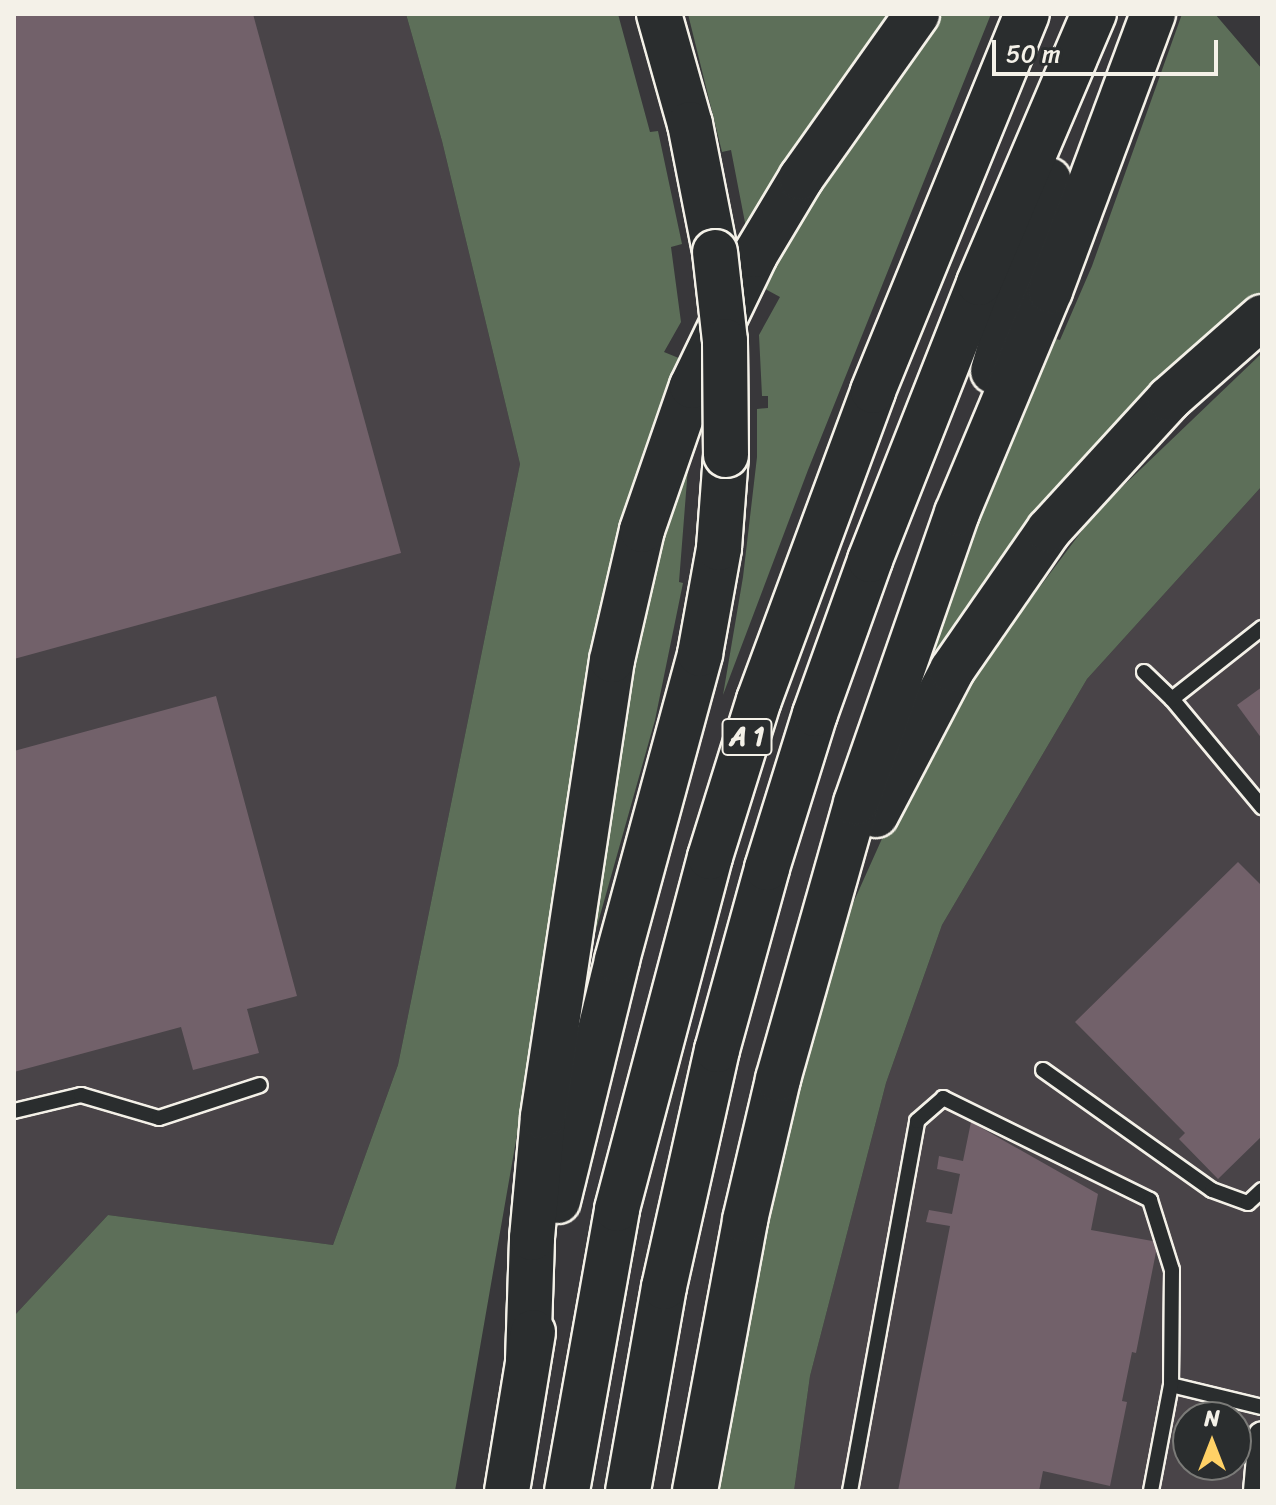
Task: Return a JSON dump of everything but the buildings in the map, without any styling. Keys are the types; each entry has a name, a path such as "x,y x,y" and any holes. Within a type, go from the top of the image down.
{"highway":[{"path":"507,1491 564,1170 700,654 719,548 726,455 725,341 715,252 690,124 659,14"},
{"path":"528,1360 532,1238 546,1088 612,660 642,530 692,386 755,255 801,178 917,14"},
{"name":"A 1","path":"567,1491 617,1209 697,903 759,700 873,391 1027,14"},
{"name":"A 1","path":"628,1491 664,1287 717,1050 767,868 815,714 870,560 1018,184 1094,14"},
{"path":"957,513 1011,300 1102,14"},
{"path":"695,1491 745,1220 814,943 856,803 957,513 1050,291 1153,14"},
{"path":"814,943 923,720 1011,580 1049,530 1127,441 1180,389 1262,317"}],"street":[{"path":"1257,1491 1262,1435"}],"lane":[{"path":"1172,699 1262,628"},
{"path":"1144,672 1172,699 1262,807"},
{"path":"1043,1070 1212,1190 1248,1203 1262,1190"},
{"path":"14,1111 81,1095 159,1118 260,1085"},
{"path":"850,1491 917,1121 943,1098 1150,1200 1172,1270 1171,1385 1151,1491"},
{"path":"1171,1385 1262,1407"}],"shaded area":[{"path":"14,14 406,14 442,141 520,464 398,1065 333,1245 108,1215 14,1316"},
{"path":"1262,486 1262,1491 794,1491 810,1376 886,1083 942,925 1087,679"}],"green space":[{"path":"406,14 618,14 650,132 658,131 682,244 671,247 681,322 664,352 686,361 558,899 455,1491 14,1491 14,1316 108,1215 333,1245 398,1065 520,464 442,141"},
{"path":"688,14 893,14 747,233 731,150 722,152"},
{"path":"938,14 991,14 808,470 723,695 743,577 757,457 757,409 768,408 768,396 762,396 759,335 780,297 758,285 799,209"},
{"path":"1182,14 1215,14 1262,69 1262,298 914,706 928,645 1047,337 1060,340 1092,266"},
{"path":"1262,353 1262,486 1087,679 942,925 886,1083 810,1376 794,1491 710,1491 750,1274 837,939 928,736 1096,512"},
{"path":"689,455 679,582 683,583 655,720 576,1001 630,653 657,540"}]}
